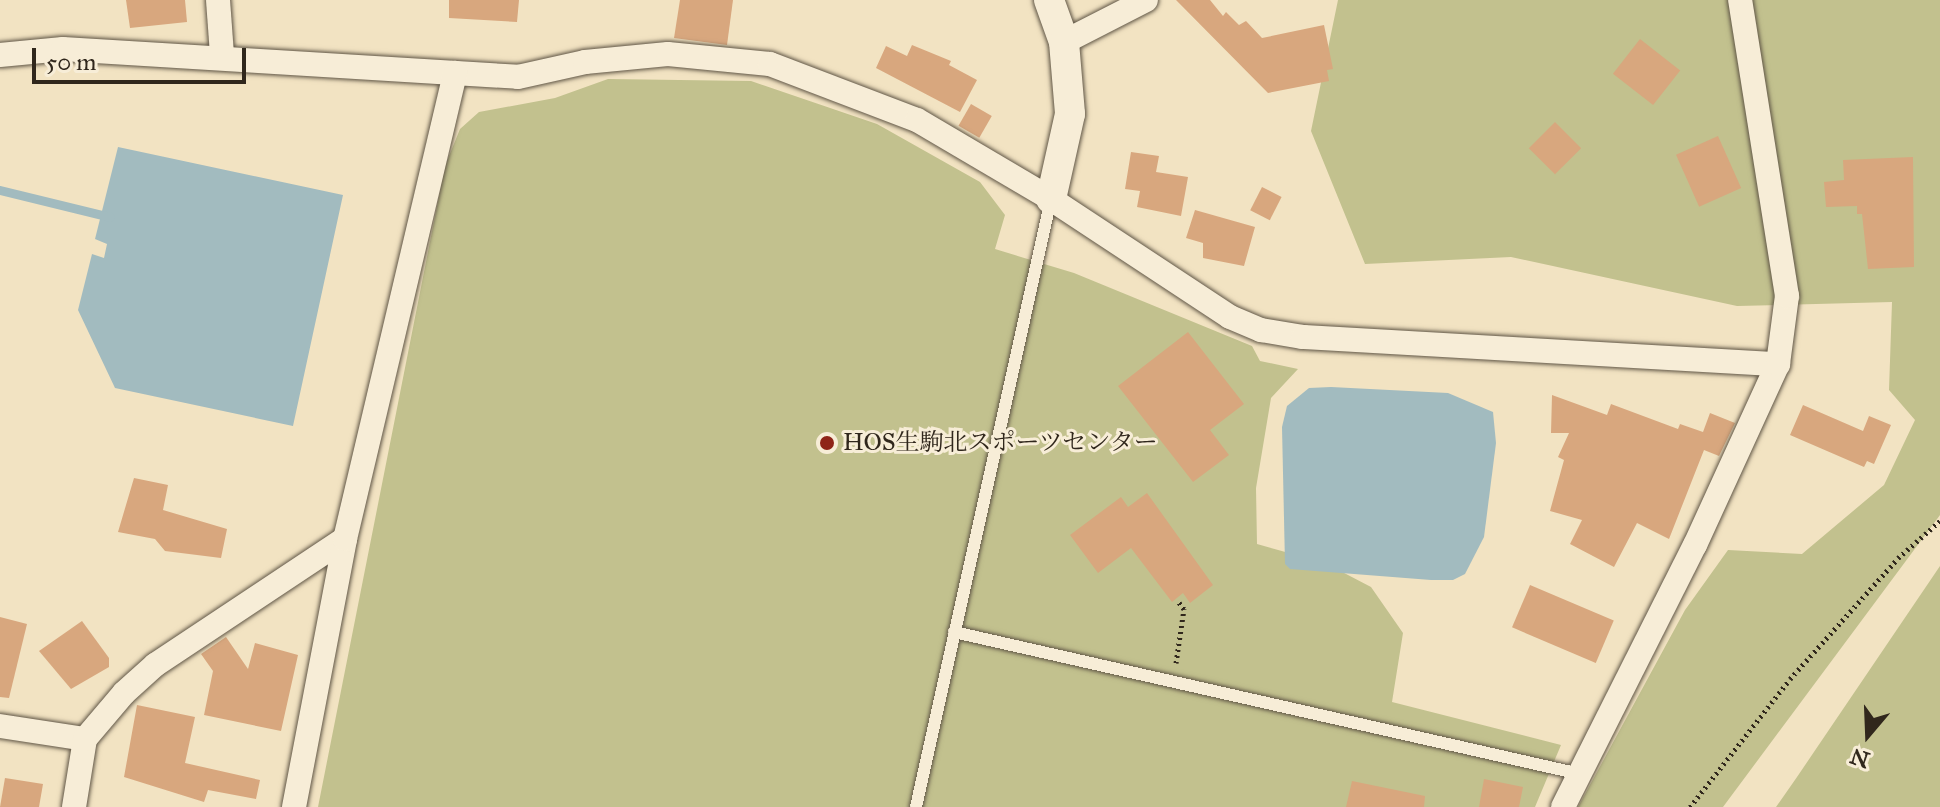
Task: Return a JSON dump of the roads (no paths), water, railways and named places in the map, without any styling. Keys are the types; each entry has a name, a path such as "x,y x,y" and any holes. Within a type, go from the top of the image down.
{"street":[{"path":"218,0 222,55"},
{"path":"1049,0 1064,42 1070,114 1051,199"},
{"path":"1064,42 1146,0"},
{"path":"1563,807 1778,364 1787,296 1740,0"},
{"path":"0,55 63,49 222,55 518,77 585,62 668,54 770,64 917,120 1051,199 1209,304 1261,330 1303,337 1778,364"},
{"path":"294,807 345,539 455,73"},
{"path":"74,807 85,739 155,665 345,539"},
{"path":"0,726 85,739"}],"lane":[{"path":"916,807 1051,199"},
{"path":"954,632 1580,774"}],"water":[{"path":"118,147 343,195 293,426 115,388 78,310 92,254 104,258 107,244 95,239"},
{"path":"1309,388 1448,393 1493,412 1496,443 1484,537 1465,574 1453,580 1431,580 1290,569 1285,564 1282,427 1287,406"}],"waterway":[{"path":"0,190 110,217"}],"place":[{"name":"HOS生駒北スポーツセンター","path":"827,443"}]}
